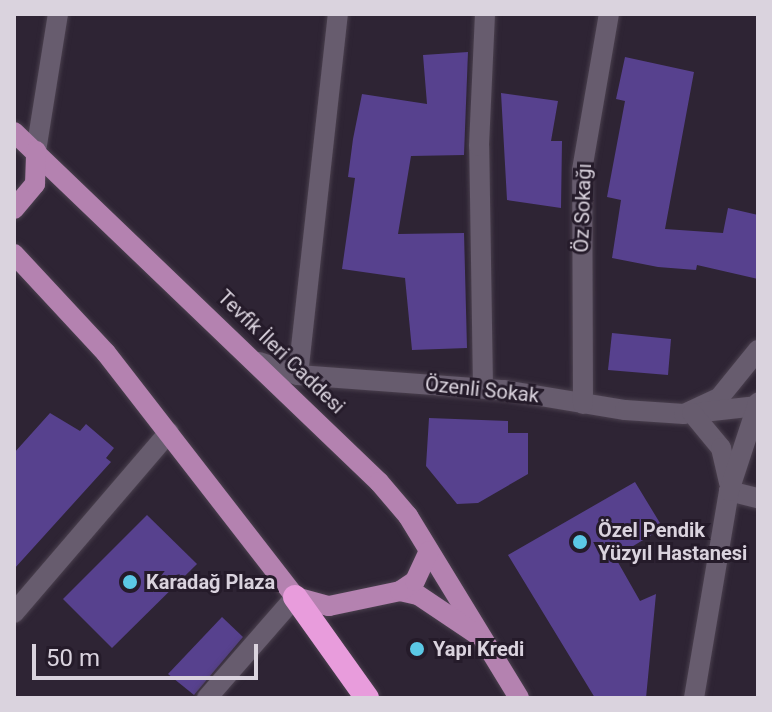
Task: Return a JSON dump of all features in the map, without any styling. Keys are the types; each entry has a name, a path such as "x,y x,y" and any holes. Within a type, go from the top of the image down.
{"highway":[{"path":"295,597 367,698"}],"main road":[{"name":"Tevfik İleri Caddesi","path":"14,132 259,362 379,482 429,551 519,698"},
{"path":"14,209 35,184 36,151"},
{"path":"14,254 106,353 295,597 329,606 400,591 415,581 429,551"},
{"name":"Tevfik İleri Caddesi","path":"400,591 418,595 479,636"}],"street":[{"path":"36,151 58,14"},
{"path":"298,375 338,14"},
{"path":"483,388 479,146 485,14"},
{"name":"Öz Sokağı","path":"583,404 582,170 609,14"},
{"path":"729,491 721,448 697,411 758,350"},
{"name":"Özenli Sokak","path":"259,362 298,375 483,388 583,404 697,411 758,405"},
{"path":"694,698 729,491 758,405"},
{"path":"14,613 169,432"},
{"path":"729,491 758,498"},
{"path":"207,698 295,597"}],"building":[{"path":"468,52 464,155 411,156 398,234 464,233 467,348 412,350 405,278 342,269 355,178 348,177 353,139 362,94 427,104 423,55"},
{"path":"625,57 694,72 665,229 723,233 728,208 758,215 758,279 697,265 696,270 658,267 612,258 621,200 607,197 625,101 616,99"},
{"path":"501,93 558,101 551,141 562,141 561,208 507,200"},
{"path":"612,333 671,339 668,375 608,370"},
{"path":"50,413 80,431 86,424 114,448 106,458 111,462 14,569 14,453"},
{"path":"429,418 508,421 508,433 528,433 528,474 478,503 457,504 426,466"},
{"path":"635,482 663,528 615,557 640,601 656,594 646,698 595,698 508,555"},
{"name":"Karadağ Plaza","path":"147,515 197,564 112,648 63,599"},
{"path":"222,617 243,637 194,695 168,674"}],"place":[{"name":"Özel Pendik Yüzyıl Hastanesi","path":"580,542"},
{"name":"Karadağ Plaza","path":"130,582"},
{"name":"Yapı Kredi","path":"417,649"}]}
